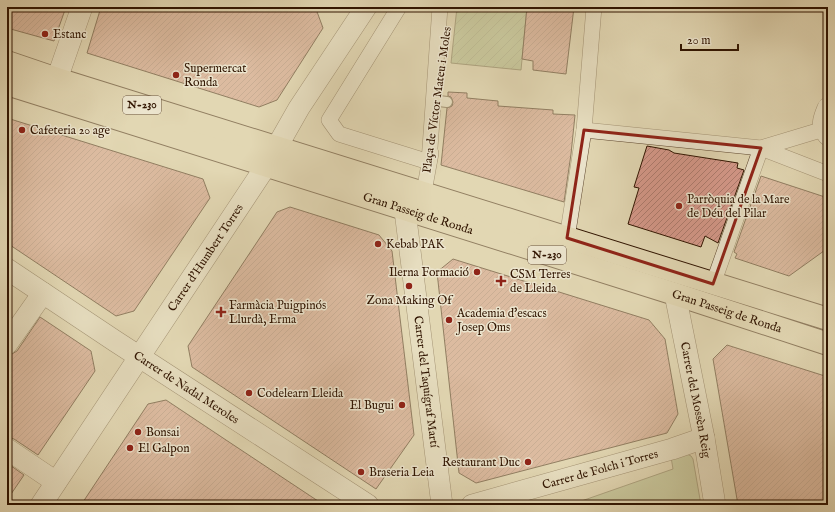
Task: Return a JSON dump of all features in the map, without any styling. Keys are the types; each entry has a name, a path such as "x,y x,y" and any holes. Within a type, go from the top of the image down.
{"main road":[{"name":"Gran Passeig de Ronda","path":"7,62 828,319"},
{"name":"Gran Passeig de Ronda","path":"7,84 405,211 675,294 828,344"}],"street":[{"path":"57,78 82,7"},
{"name":"Carrer d'Humbert Torres","path":"41,505 266,166 299,108 366,7"},
{"path":"399,7 329,120 339,134 429,162 440,7"},
{"name":"Plaça de Víctor Mateu i Moles","path":"424,192 429,162 443,102 449,7"},
{"path":"567,238 584,130 594,7"},
{"path":"761,148 826,132 823,121 828,108"},
{"path":"584,130 761,148 828,174"},
{"path":"713,284 761,148"},
{"name":"Carrer del Taquígraf Martí","path":"405,211 442,505"},
{"name":"Carrer de Nadal Meroles","path":"7,269 139,357 368,505"},
{"path":"7,344 43,294"},
{"name":"Carrer del Mossèn Reig","path":"675,294 704,438 715,505"},
{"name":"Carrer de Folch i Torres","path":"472,505 672,449 704,438"},
{"path":"7,448 56,482"}],"highlighted area":[{"path":"584,130 761,148 713,284 567,238"}],"green space":[{"path":"457,7 527,7 521,70 451,63"},
{"path":"685,453 693,459 701,505 570,505 673,469 671,457"}],"building":[{"path":"7,7 66,7 54,41 7,28"},
{"path":"101,7 309,7 316,9 323,28 277,100 259,107 87,53"},
{"path":"527,7 574,7 566,74 533,70 533,61 522,59"},
{"path":"448,92 467,93 467,98 498,101 498,106 553,110 553,114 575,115 564,202 441,165 447,108 452,106 453,102 451,97 448,96"},
{"path":"7,118 203,179 210,198 134,311 116,316 7,243"},
{"name":"Parròquia de la Mare de Déu del Pilar","path":"647,146 669,150 674,153 738,163 737,168 744,170 718,243 705,236 701,247 628,224 639,188 634,187"},
{"path":"761,176 828,198 828,248 789,276 735,258 737,254 734,252"},
{"path":"290,207 379,235 392,251 414,435 376,489 192,367 188,346 277,212"},
{"path":"453,259 649,320 665,339 678,414 667,433 476,483 459,473 437,272"},
{"path":"40,317 91,351 95,371 38,455 14,439 7,437 7,357 17,351"},
{"path":"727,345 828,377 828,505 738,505 713,359"},
{"path":"166,400 324,505 81,505 148,404"},
{"path":"7,463 24,475 7,500"}],"place":[{"name":"Estanc","path":"45,34"},
{"name":"Supermercat Ronda","path":"176,75"},
{"name":"Cafeteria 20 age","path":"22,130"},
{"name":"Parròquia de la Mare de Déu del Pilar","path":"679,206"},
{"name":"Kebab PAK","path":"378,244"},
{"name":"Ilerna Formació","path":"477,272"},
{"name":"CSM Terres de Lleida","path":"501,281"},
{"name":"Zona Making Of","path":"409,286"},
{"name":"Farmàcia Puigpinós Llurdà, Erma","path":"221,312"},
{"name":"Academia d'escacs Josep Oms","path":"449,320"},
{"name":"Codelearn Lleida","path":"249,393"},
{"name":"El Bugui","path":"402,405"},
{"name":"Bonsai","path":"138,432"},
{"name":"El Galpon","path":"130,448"},
{"name":"Restaurant Duc","path":"528,462"},
{"name":"Braseria Leia","path":"361,472"}]}
